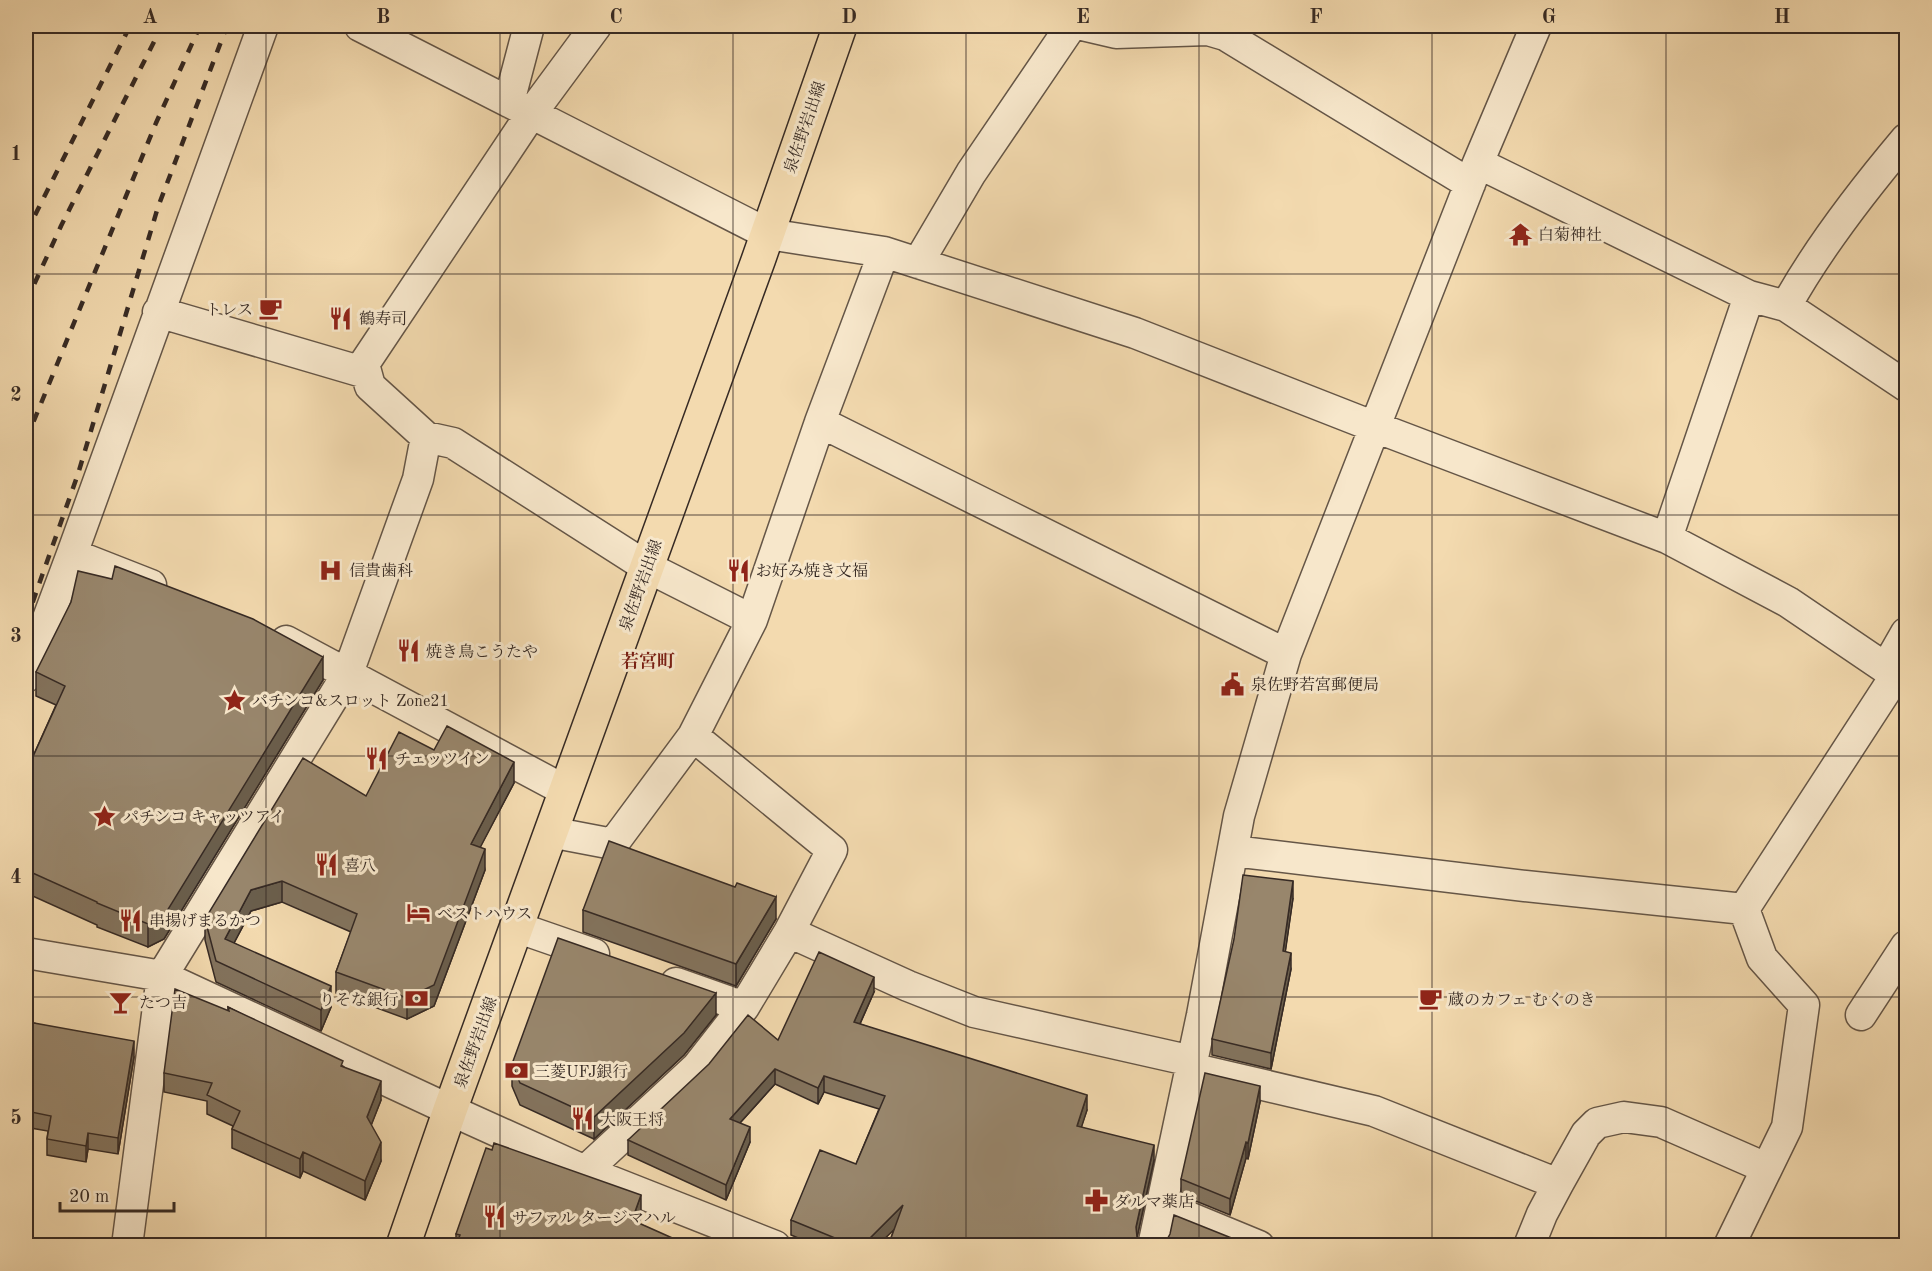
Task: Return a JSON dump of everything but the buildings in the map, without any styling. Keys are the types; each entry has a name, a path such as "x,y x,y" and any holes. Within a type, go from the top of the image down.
{"main road":[{"name":"泉佐野岩出線","path":"403,1245 550,832 768,234 840,26"}],"street":[{"path":"26,677 263,26"},
{"path":"360,26 768,234 884,252 1135,333 1667,538 1788,602 1896,675"},
{"path":"520,108 529,26"},
{"path":"596,26 520,108 364,364 366,373 370,386 426,437 453,444 647,567 752,620"},
{"path":"918,263 971,173 1071,26"},
{"path":"1086,26 1116,33 1208,28 1225,35 1474,173 1749,296 1786,306 1906,386"},
{"path":"1153,1245 1192,1065 1239,816 1286,654 1474,173 1536,26"},
{"path":"1786,306 1800,280 1874,177 1906,139"},
{"path":"550,832 613,844 693,736 752,620 820,422 884,252"},
{"path":"1667,538 1749,296"},
{"path":"158,312 366,373"},
{"path":"820,422 1286,654"},
{"path":"127,1245 162,976 348,673 418,479 426,437"},
{"path":"72,554 171,593"},
{"path":"260,627 566,791"},
{"path":"1744,909 1896,675 1906,633"},
{"path":"585,1170 697,1067 744,1007 789,932 832,850 693,736"},
{"path":"1233,851 1525,886 1744,909"},
{"path":"1733,1244 1787,1127 1804,1005 1762,958 1744,909"},
{"path":"516,927 622,964"},
{"path":"789,932 908,986 974,1012 1374,1111 1558,1184"},
{"path":"1861,1015 1906,946"},
{"path":"26,953 162,976 585,1170 775,1245"},
{"path":"655,976 744,1007"},
{"path":"1529,1245 1558,1184 1586,1134 1597,1123 1624,1117 1661,1122 1767,1168"},
{"path":"1162,1206 1259,1245"}],"railway":[{"path":"26,233 130,26"},
{"path":"26,302 61,226 162,26"},
{"path":"26,440 156,123 200,26"},
{"path":"26,621 78,474 158,207 227,26"}],"place":[{"name":"白菊神社","path":"1520,234"},
{"name":"トレス","path":"271,309"},
{"name":"鶴寿司","path":"341,318"},
{"name":"信貴歯科","path":"331,570"},
{"name":"お好み焼き文福","path":"738,570"},
{"name":"焼き鳥こうたや","path":"408,651"},
{"name":"泉佐野若宮郵便局","path":"1233,684"},
{"name":"パチンコ&スロット Zone21","path":"234,700"},
{"name":"チェッツイン","path":"377,758"},
{"name":"パチンコ キャッツアイ","path":"105,816"},
{"name":"喜八","path":"326,865"},
{"name":"ベストハウス","path":"419,913"},
{"name":"串揚げまるかつ","path":"131,920"},
{"name":"りそな銀行","path":"417,999"},
{"name":"蔵のカフェ むくのき","path":"1430,999"},
{"name":"たつ吉","path":"121,1002"},
{"name":"三菱UFJ銀行","path":"516,1071"},
{"name":"大阪王将","path":"582,1119"},
{"name":"ダルマ薬店","path":"1096,1201"},
{"name":"サファル タージマハル","path":"494,1217"}],"district":[{"name":"若宮町","path":"648,661"}]}
